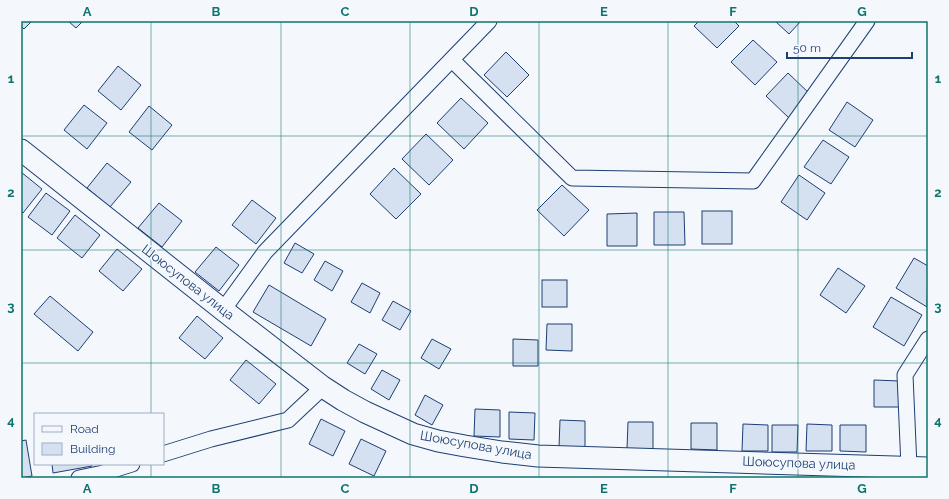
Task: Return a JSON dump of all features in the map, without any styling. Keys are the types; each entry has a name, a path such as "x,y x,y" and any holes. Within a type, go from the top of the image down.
{"street":[{"path":"223,310 264,252 489,21"},
{"path":"452,60 572,178 753,181 867,21"},
{"name":"Шоюсупова улица","path":"21,150 323,387 365,412 413,434 438,441 502,452 538,456 919,467"},
{"path":"919,467 905,375 928,339"},
{"path":"164,454 211,439 288,420 323,387"},
{"path":"79,478 103,473 129,465"}],"building":[{"path":"21,21 32,21 24,29 21,26"},
{"path":"68,21 83,21 76,28"},
{"path":"699,21 734,21 739,26 717,48 694,26"},
{"path":"775,21 801,21 789,34"},
{"path":"753,40 777,62 755,85 731,62"},
{"path":"506,52 529,75 507,97 484,75"},
{"path":"118,66 141,85 121,110 98,91"},
{"path":"788,73 811,95 789,118 766,96"},
{"path":"461,98 488,123 464,149 437,123"},
{"path":"847,102 873,120 855,147 829,130"},
{"path":"84,105 107,123 87,149 64,130"},
{"path":"149,106 172,125 152,150 129,132"},
{"path":"426,134 453,160 429,185 402,159"},
{"path":"823,140 849,157 831,184 804,167"},
{"path":"107,163 131,182 110,207 87,188"},
{"path":"394,168 421,194 396,219 370,194"},
{"path":"21,172 42,189 23,213 21,211"},
{"path":"799,175 825,193 807,220 781,202"},
{"path":"562,185 589,210 564,236 537,210"},
{"path":"46,193 70,211 52,235 28,217"},
{"path":"252,200 276,218 256,244 232,225"},
{"path":"159,203 182,221 162,247 138,228"},
{"path":"702,211 732,211 732,244 702,244"},
{"path":"654,212 684,212 685,245 654,245"},
{"path":"637,213 637,246 607,246 607,214"},
{"path":"75,215 100,235 82,258 57,238"},
{"path":"295,243 314,254 302,273 284,263"},
{"path":"216,247 239,265 219,291 195,272"},
{"path":"117,249 142,269 123,291 99,271"},
{"path":"914,258 928,266 927,307 896,288"},
{"path":"325,261 343,271 332,291 314,280"},
{"path":"838,268 865,286 846,313 820,295"},
{"path":"542,280 567,280 567,307 542,307"},
{"path":"362,283 380,293 370,313 351,302"},
{"path":"269,285 326,319 311,346 253,312"},
{"path":"50,296 93,332 78,351 34,314"},
{"path":"891,297 922,315 904,346 873,327"},
{"path":"393,301 411,311 400,330 382,320"},
{"path":"197,316 223,338 205,359 179,338"},
{"path":"547,324 572,324 572,351 546,350"},
{"path":"432,339 451,349 439,369 421,358"},
{"path":"513,339 538,340 538,366 513,366"},
{"path":"359,344 377,354 365,374 347,363"},
{"path":"246,360 276,384 259,404 230,380"},
{"path":"382,370 400,380 389,400 371,389"},
{"path":"874,380 900,381 899,407 874,407"},
{"path":"425,395 443,405 432,425 415,415"},
{"path":"475,409 500,410 500,437 474,436"},
{"path":"509,412 535,413 534,440 509,439"},
{"path":"321,419 345,431 333,456 309,444"},
{"path":"560,420 585,421 585,447 559,447"},
{"path":"628,422 653,422 653,449 627,449"},
{"path":"691,423 717,423 717,450 691,449"},
{"path":"743,424 768,425 768,451 742,451"},
{"path":"807,424 832,425 832,451 806,451"},
{"path":"772,425 798,425 797,452 772,452"},
{"path":"840,425 866,425 866,452 840,451"},
{"path":"361,439 386,451 374,476 349,464"},
{"path":"26,440 32,476 21,478 21,441"},
{"path":"52,465 92,466 53,473"}]}
